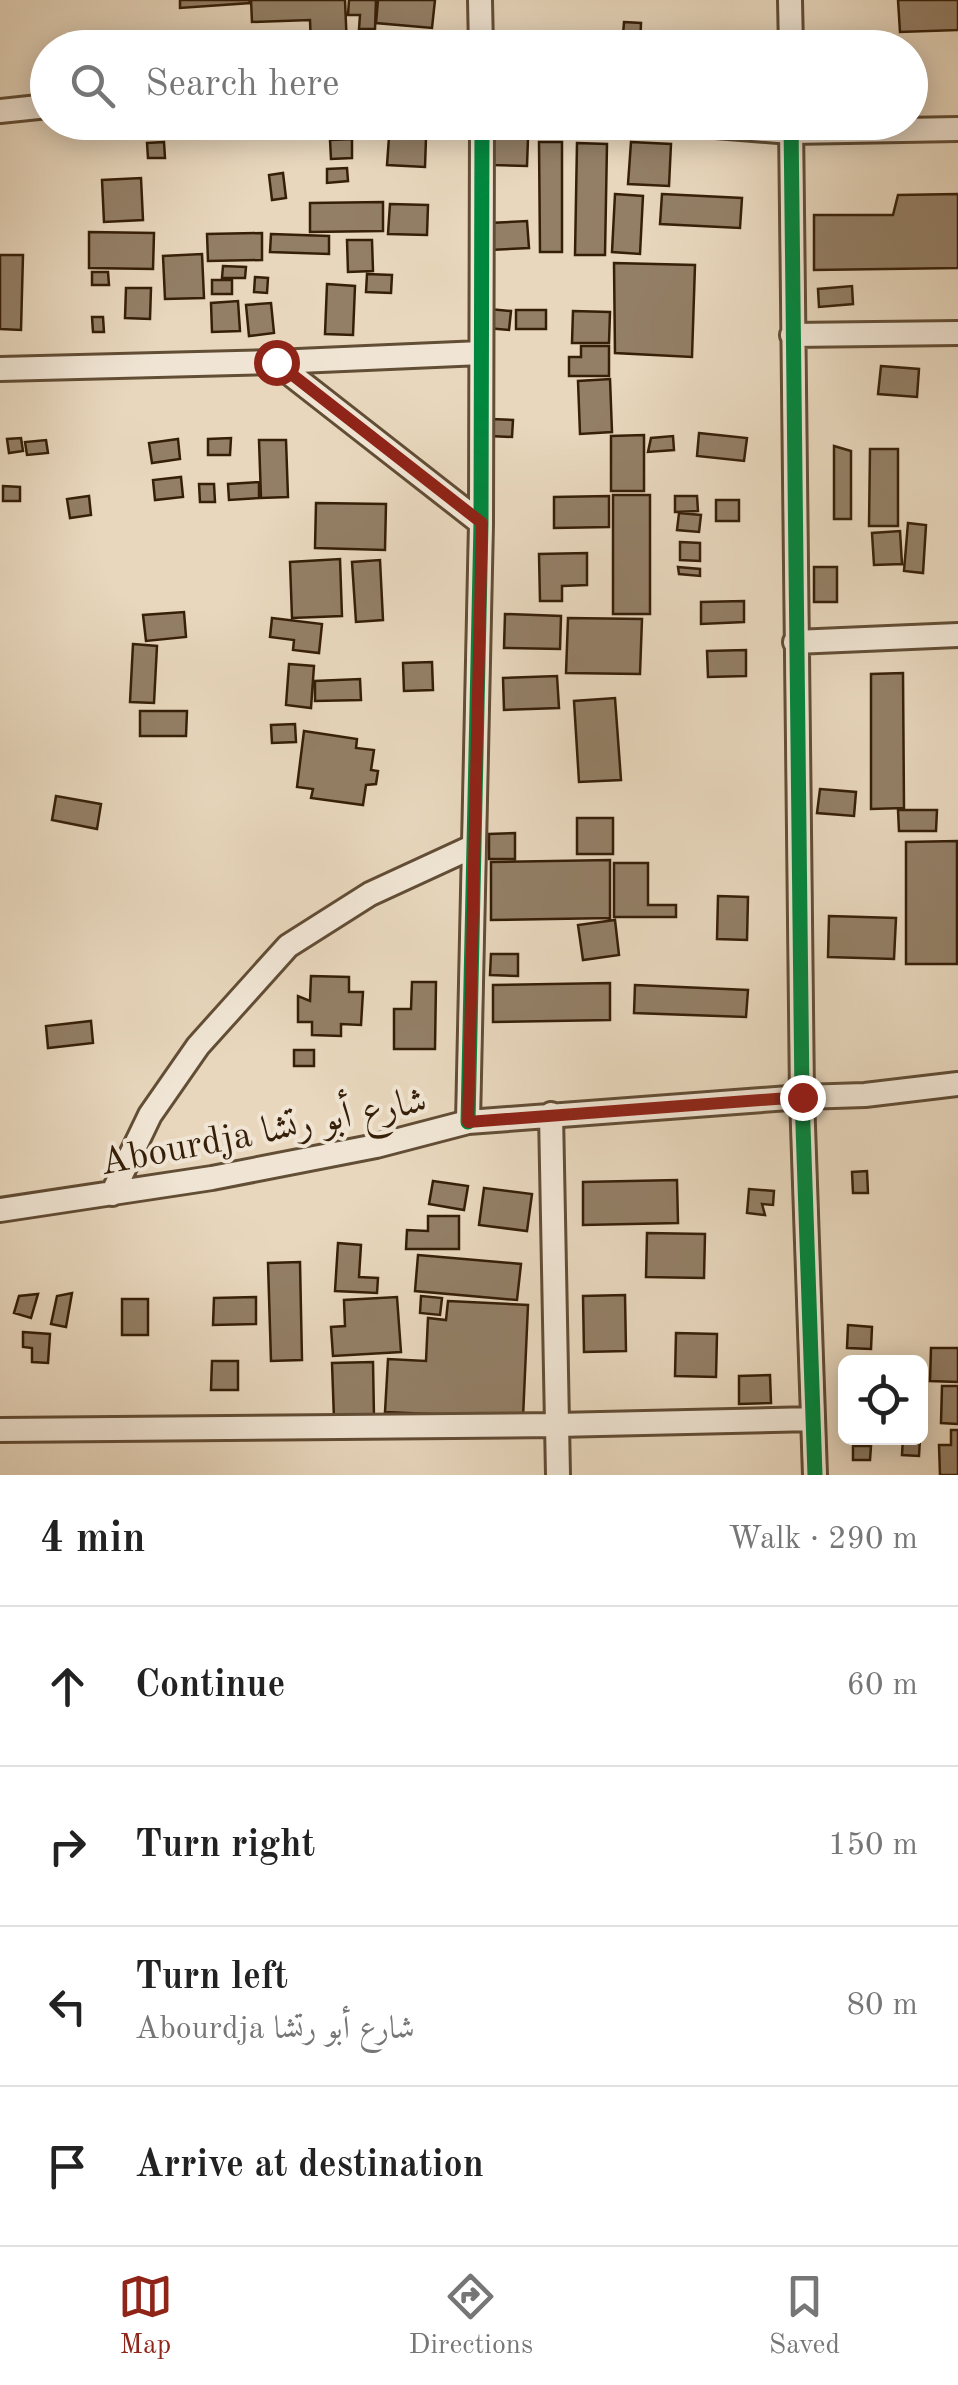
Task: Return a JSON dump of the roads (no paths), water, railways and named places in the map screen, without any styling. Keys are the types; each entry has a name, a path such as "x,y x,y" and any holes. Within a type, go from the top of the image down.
{"street":[{"path":"480,0 481,30"},
{"path":"790,0 790,30"},
{"path":"0,111 30,108"},
{"path":"928,129 958,129"},
{"path":"468,1122 482,523 482,140"},
{"path":"791,140 802,1097 814,1475"},
{"path":"792,335 958,332"},
{"path":"0,369 481,353"},
{"path":"276,362 482,523"},
{"path":"795,642 958,634"},
{"path":"112,1194 150,1115 198,1046 288,946 370,894 472,846"},
{"name":"Abourdja شارع أبو رتشا","path":"0,1210 112,1194 376,1146 468,1122 864,1095 958,1084"},
{"path":"551,1114 558,1475"},
{"path":"0,1430 557,1425 812,1418"}]}
